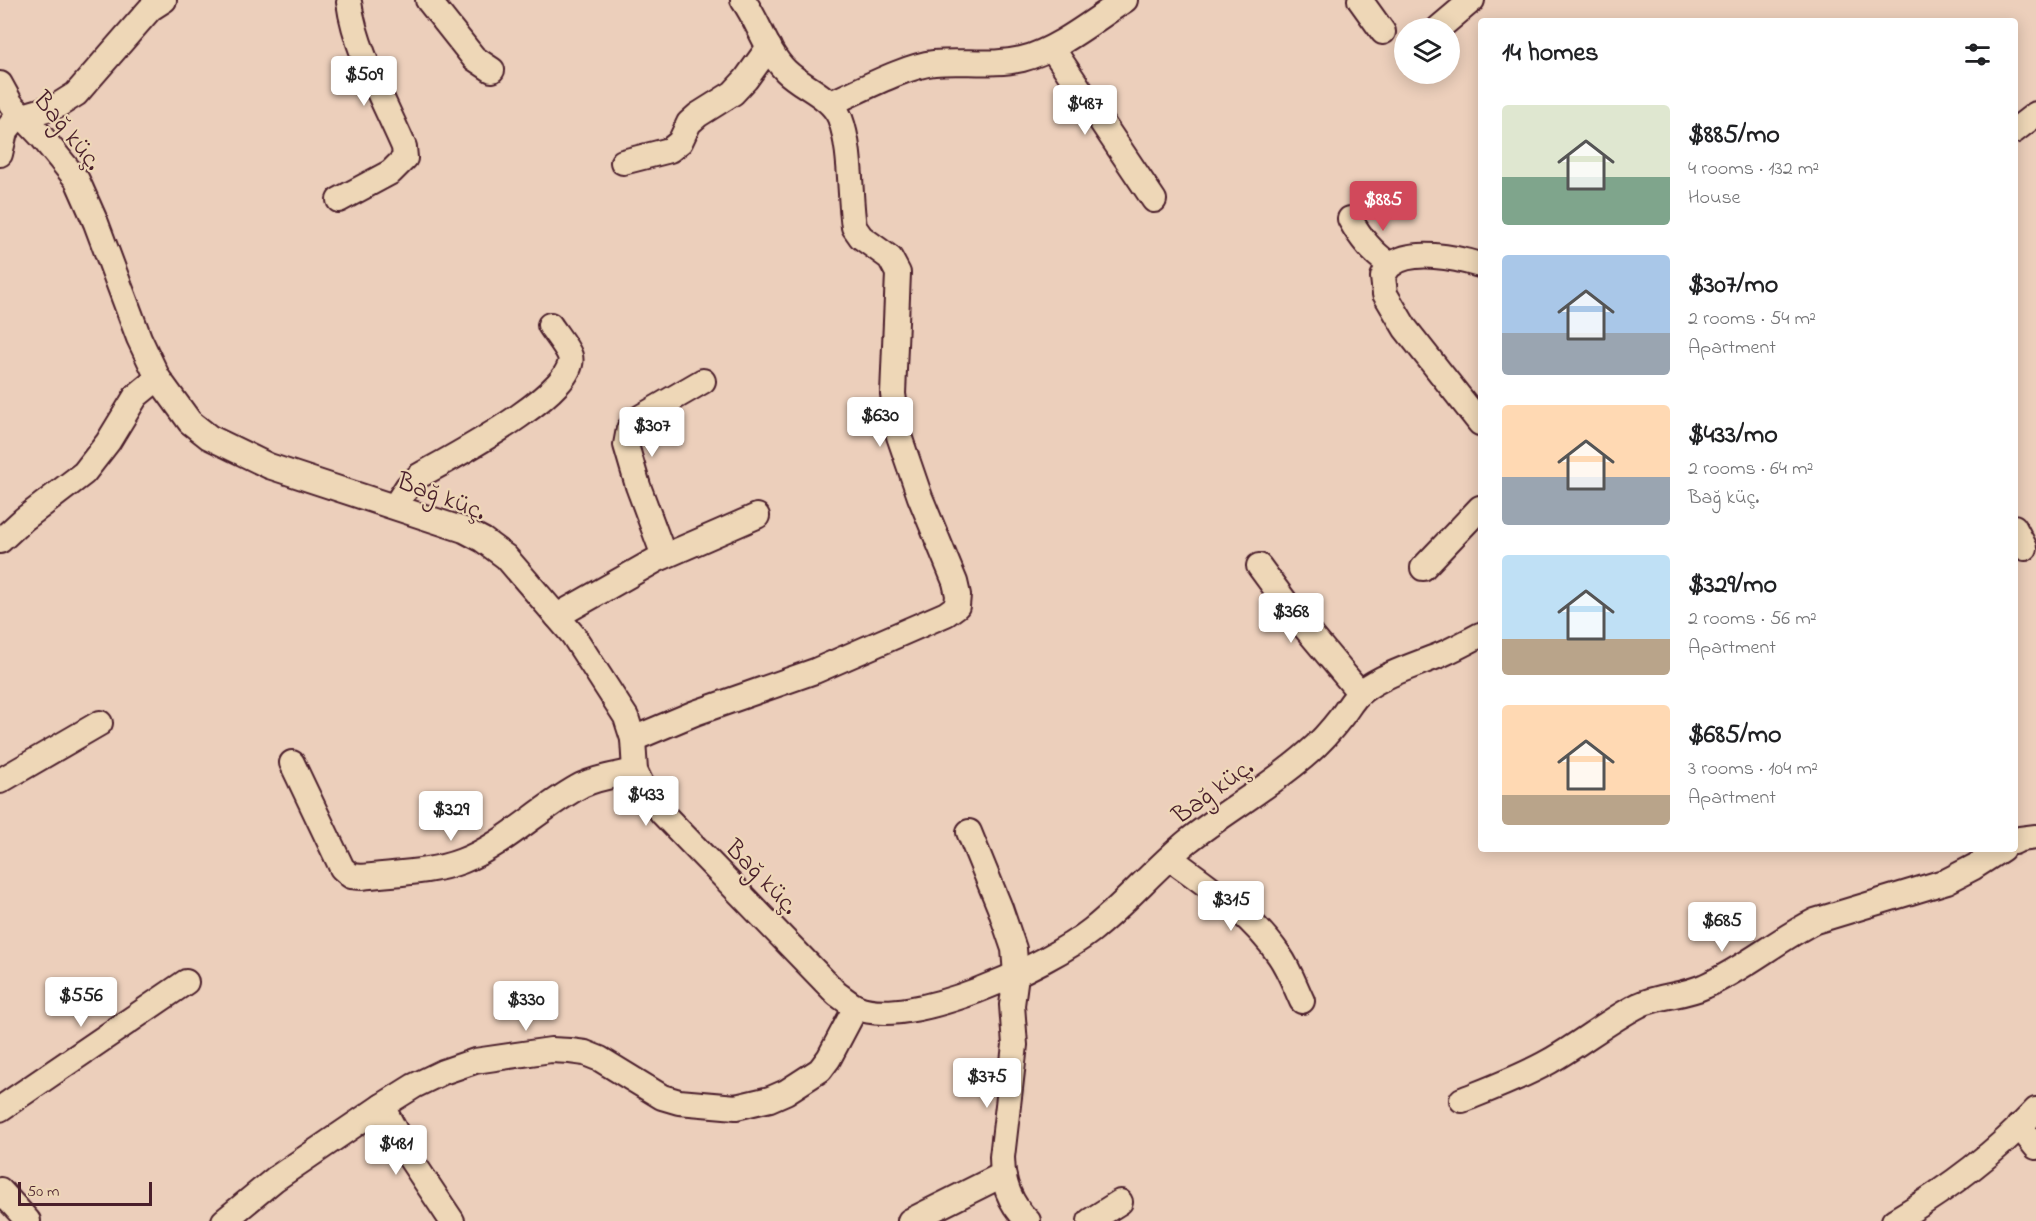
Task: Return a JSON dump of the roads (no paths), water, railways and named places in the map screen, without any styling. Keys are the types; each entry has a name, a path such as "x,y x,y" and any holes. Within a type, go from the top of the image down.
{"street":[{"path":"0,154 5,132 13,122 23,116 57,106 76,94 150,9 164,0"},
{"path":"428,0 474,58 492,69"},
{"path":"633,739 695,713 815,671 946,614 957,606 958,595 955,582 898,436 893,394 898,273 890,258 861,237 854,227 846,142 840,118 831,103 802,85 784,69 743,0"},
{"path":"831,103 879,82 933,63 997,63 1023,59 1052,48 1125,0"},
{"path":"1360,0 1383,32"},
{"path":"1451,18 1472,0"},
{"path":"339,200 391,172 405,158 404,147 351,20 354,1"},
{"path":"623,162 663,153 680,142 689,123 733,93 769,47"},
{"path":"1052,48 1154,200"},
{"name":"Bağ küç.","path":"0,84 11,104 67,168 86,197 139,338 158,378 190,422 209,437 269,466 464,530 483,540 506,557 573,635 626,717 633,739 635,771 644,790 663,814 837,994 856,1007 875,1011 902,1011 943,1002 1016,975 1056,955 1090,932 1115,911 1170,858 1217,818 1282,775 1310,751 1360,693 1383,678 1444,653 1478,636"},
{"path":"2018,128 2036,114"},
{"path":"1350,219 1360,237 1390,266"},
{"path":"1478,265 1436,255 1404,259 1390,266 1383,277 1385,294 1405,328 1478,420"},
{"path":"395,506 408,486 420,476 522,415 540,401 569,370 570,356 550,325"},
{"path":"0,541 24,519 84,473 108,442 136,396 158,378"},
{"path":"664,556 638,486 626,445 629,429 640,417 703,381"},
{"path":"1423,568 1478,509"},
{"path":"558,616 664,556 757,516"},
{"path":"1259,566 1298,619 1360,693"},
{"path":"0,781 100,723"},
{"path":"292,764 342,868 351,876 362,877 433,869 461,862 484,850 583,784 602,777 635,771"},
{"path":"969,832 1014,949 1016,975 1012,1005 1015,1045 1002,1175 1019,1213 1028,1221"},
{"path":"2018,841 2036,837"},
{"path":"1462,1100 1518,1078 1639,1006 1655,999 1683,994 1704,987 1752,961 1815,921 1947,881 1997,852"},
{"path":"1170,858 1235,907 1266,938 1281,958 1302,1001"},
{"path":"0,1109 186,982"},
{"path":"224,1221 275,1179 382,1106 442,1072 476,1061 551,1050 585,1053 600,1059 662,1097 679,1102 736,1107 786,1092 820,1070 830,1058 856,1007"},
{"path":"382,1106 408,1155 452,1221"},
{"path":"1894,1221 1942,1191 1976,1165 2028,1118 2036,1147"},
{"path":"910,1221 1002,1175"},
{"path":"0,1190 28,1221"},
{"path":"1090,1221 1120,1202"}]}
